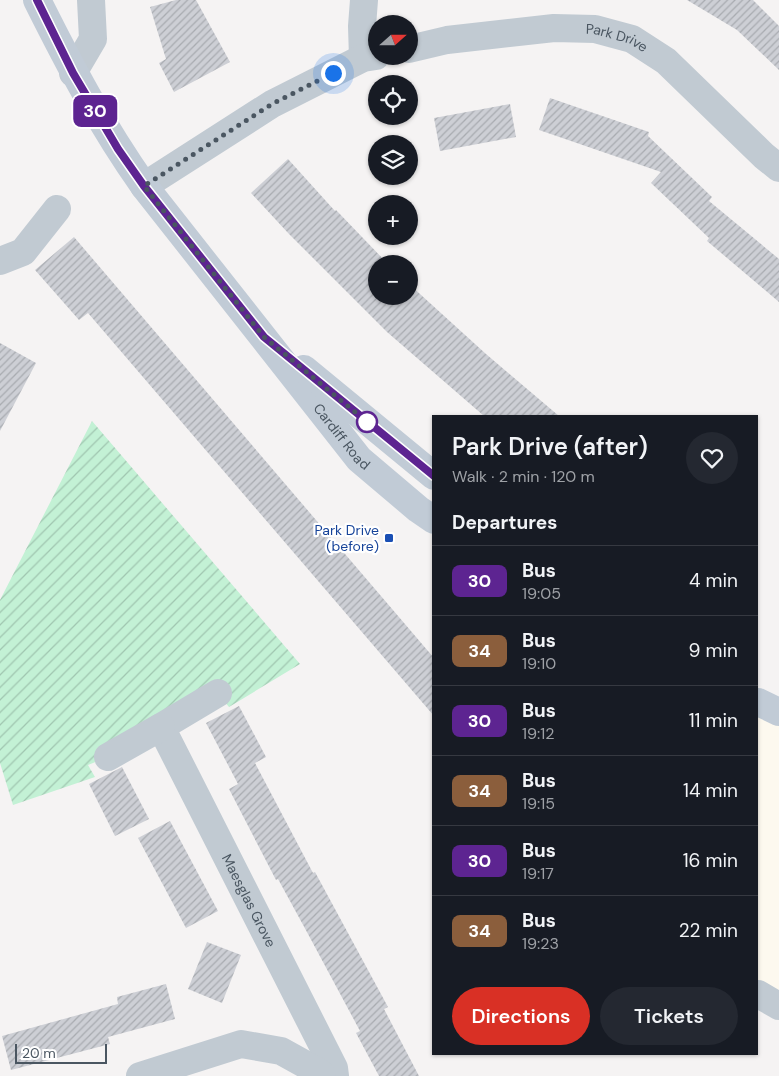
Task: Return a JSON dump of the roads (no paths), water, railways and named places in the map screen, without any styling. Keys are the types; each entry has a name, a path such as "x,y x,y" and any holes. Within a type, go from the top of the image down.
{"main road":[{"name":"Cardiff Road","path":"37,0 73,73 118,149 144,186 359,459 418,510 432,519"},
{"name":"Cardiff Road","path":"264,337 432,474"},
{"path":"758,702 779,712"}],"street":[{"path":"73,73 92,39 91,0"},
{"path":"364,0 362,26 368,49"},
{"name":"Park Drive","path":"418,47 447,40 554,28 595,29 632,39 666,62 764,156 779,168"},
{"path":"144,186 272,104 368,58"},
{"path":"0,261 23,252 57,209"},
{"path":"108,757 218,693"},
{"name":"Maesglas Grove","path":"161,727 310,1018 336,1076"},
{"path":"758,994 779,1006"},
{"path":"140,1076 241,1044 281,1051 319,1072 322,1076"}],"place":[{"name":"Park Drive (before)","path":"389,538"}]}
